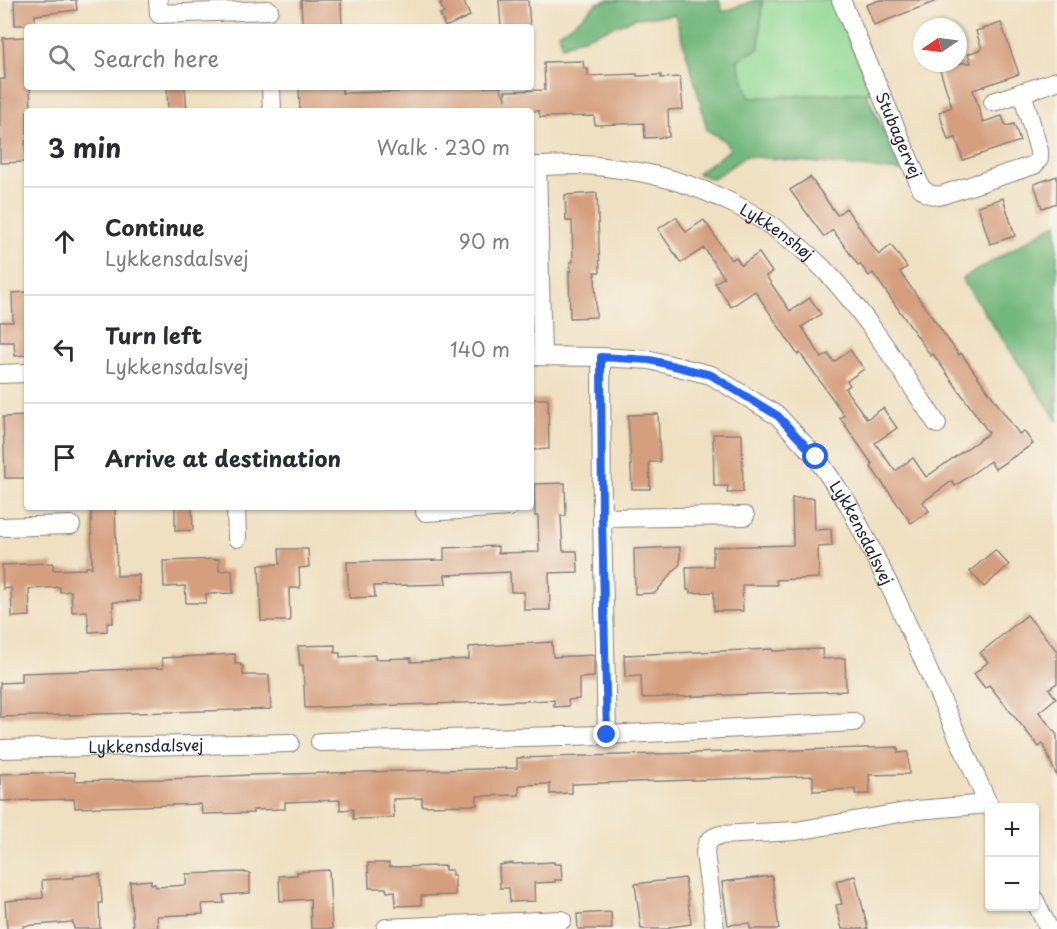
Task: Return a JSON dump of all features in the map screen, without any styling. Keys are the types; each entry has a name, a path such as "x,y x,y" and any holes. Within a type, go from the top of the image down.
{"street":[{"path":"158,0 159,14 269,12"},
{"name":"Stubagervej","path":"841,0 921,188 929,194 939,196 1034,165 1039,159 1039,151 1022,92"},
{"path":"993,102 1057,81"},
{"path":"271,90 272,108"},
{"name":"Lykkenshøj","path":"537,355 534,166 583,165 626,170 660,176 730,201 804,250 860,312 937,424"},
{"name":"Lykkensdalsvej","path":"537,355 650,360 711,375 778,416 816,457 849,505 881,567 939,691 988,803"},
{"path":"601,357 607,735"},
{"path":"0,374 24,373"},
{"path":"236,510 237,538"},
{"path":"425,510 425,512 459,510"},
{"path":"602,518 745,516"},
{"path":"0,527 71,525"},
{"path":"320,742 607,735 854,723"},
{"name":"Lykkensdalsvej","path":"0,749 290,743"},
{"name":"Lykkensdalsvej","path":"715,929 705,853 706,846 714,837 796,831 917,810 985,806"},
{"path":"1039,908 1049,929"},
{"path":"386,929 562,920"}],"green space":[{"path":"608,0 719,0 723,12 755,0 762,0 759,48 737,60 750,98 866,92 901,171 746,156 713,179 697,173 731,149 722,139 707,130 675,15 636,18 562,46 559,33 596,4"},
{"path":"762,0 832,0 871,92 750,98 737,60 759,48"},
{"path":"1057,223 1057,420 962,279"}],"building":[{"path":"14,0 76,0 77,10 35,15 35,24 15,25"},
{"path":"301,0 341,0 342,24 302,24"},
{"path":"440,0 463,0 470,16 452,24 444,24 440,14 444,13"},
{"path":"499,0 528,0 530,24 501,24"},
{"path":"880,0 937,1 874,25 866,5"},
{"path":"1001,23 1019,74 973,90 983,122 1002,116 1006,126 1014,124 1020,141 963,160 956,138 948,140 939,112 952,107 941,72 967,72 967,63 971,63 968,54 982,49 976,31"},
{"path":"24,37 24,90 30,90 31,108 24,108 24,162 0,163 0,79 5,79 3,38"},
{"path":"583,61 584,69 588,69 588,76 637,74 637,76 661,75 661,78 680,77 683,109 668,110 669,137 645,138 644,123 595,125 594,116 540,117 539,111 534,111 534,108 300,108 299,90 342,90 342,93 398,92 398,90 501,90 506,100 505,91 545,90 544,62"},
{"path":"167,90 185,90 187,108 168,108"},
{"path":"1057,176 1057,203 1042,208 1034,184"},
{"path":"810,177 837,215 846,208 879,255 891,245 907,267 900,272 959,355 961,353 1019,434 1024,431 1033,444 995,469 990,461 955,486 952,481 923,502 929,511 911,523 840,418 844,415 800,353 798,355 755,291 731,307 715,283 724,277 704,248 681,263 658,229 676,217 686,232 704,220 731,260 736,257 741,265 759,253 772,272 766,276 790,311 810,298 821,314 802,327 822,358 828,354 834,362 850,350 864,369 847,381 850,385 845,389 867,419 883,408 897,428 875,443 895,471 913,458 926,477 989,433 873,273 869,276 860,264 858,265 833,230 824,237 790,190"},
{"path":"597,193 600,272 595,272 596,317 570,318 569,271 571,271 570,262 573,262 572,221 566,221 565,195"},
{"path":"1003,198 1015,236 990,244 978,206"},
{"path":"24,292 24,355 15,356 14,342 0,342 0,322 13,322 12,293"},
{"path":"534,399 548,399 549,449 534,450"},
{"path":"658,414 660,462 649,462 650,489 632,489 628,415"},
{"path":"24,416 24,478 5,478 3,417"},
{"path":"713,434 742,434 743,492 727,493 728,486 714,486"},
{"path":"565,483 566,516 561,516 563,551 577,551 578,572 549,573 550,610 524,610 524,592 511,592 510,572 445,575 446,584 374,586 375,597 349,598 347,562 444,560 444,548 498,546 498,553 539,552 534,484"},
{"path":"792,498 814,498 815,530 831,529 832,546 818,547 819,578 776,580 777,585 742,585 743,611 714,611 714,592 690,593 690,590 687,590 686,567 713,566 713,547 793,545"},
{"path":"91,510 115,510 117,576 139,575 140,601 113,602 113,623 107,623 107,631 89,632 87,611 72,612 71,591 60,592 60,587 29,589 30,616 12,617 11,588 3,589 2,565 53,563 53,570 92,567"},
{"path":"175,510 192,510 193,530 175,531"},
{"path":"680,547 680,564 655,593 635,594 634,549"},
{"path":"279,549 308,549 309,567 299,568 300,588 289,588 290,621 261,621 259,565 280,564"},
{"path":"995,550 1009,565 984,587 970,571"},
{"path":"219,559 219,571 232,570 233,593 206,594 206,603 186,603 185,586 164,587 163,561"},
{"path":"1027,615 1057,651 1057,683 1049,689 1056,698 1039,712 1057,735 1057,777 1043,744 1039,747 989,685 985,688 974,674 988,662 980,653"},
{"path":"552,642 553,657 594,655 594,677 579,678 579,699 568,700 569,706 554,707 554,700 305,708 303,665 300,665 298,646 335,645 335,653 340,653 340,657 375,655 375,659 411,658 411,662 469,659 469,647"},
{"path":"773,649 773,651 822,649 823,659 845,658 846,691 642,698 641,676 625,677 624,655"},
{"path":"235,654 235,664 243,666 243,675 269,675 271,709 0,717 0,683 21,682 21,673 163,668 162,658"},
{"path":"898,747 898,753 908,752 909,774 869,775 870,794 855,794 855,789 813,791 813,776 572,784 572,793 550,794 550,784 519,785 519,795 477,796 477,805 422,806 422,798 393,799 394,818 353,819 353,809 340,810 340,800 285,802 285,809 253,810 253,813 202,814 201,804 75,808 74,799 0,801 0,774 75,772 75,781 167,779 517,768 517,758"},
{"path":"554,862 554,864 561,864 562,880 534,883 535,901 510,902 509,888 500,888 499,865"},
{"path":"368,863 389,863 389,867 445,866 445,870 452,870 452,875 455,875 455,895 421,896 421,905 396,906 395,891 387,892 386,888 369,888"},
{"path":"329,870 332,929 311,929 310,899 280,901 279,876 297,875 297,872"},
{"path":"250,873 250,893 223,895 224,903 202,904 203,914 157,916 158,928 133,929 130,882 151,880 151,884 155,884 156,887 186,885 186,874"},
{"path":"100,874 102,903 99,903 100,929 74,929 73,922 7,929 5,901 43,898 42,880"},
{"path":"772,876 779,929 750,929 750,923 728,925 722,882"},
{"path":"855,876 868,929 842,929 836,905 842,904 836,881"},
{"path":"685,878 691,924 669,927 669,929 641,929 635,884"},
{"path":"611,912 612,929 578,929 577,914"}],"route":[{"path":"607,735 601,357 650,360 711,375 778,416 816,457"}]}
